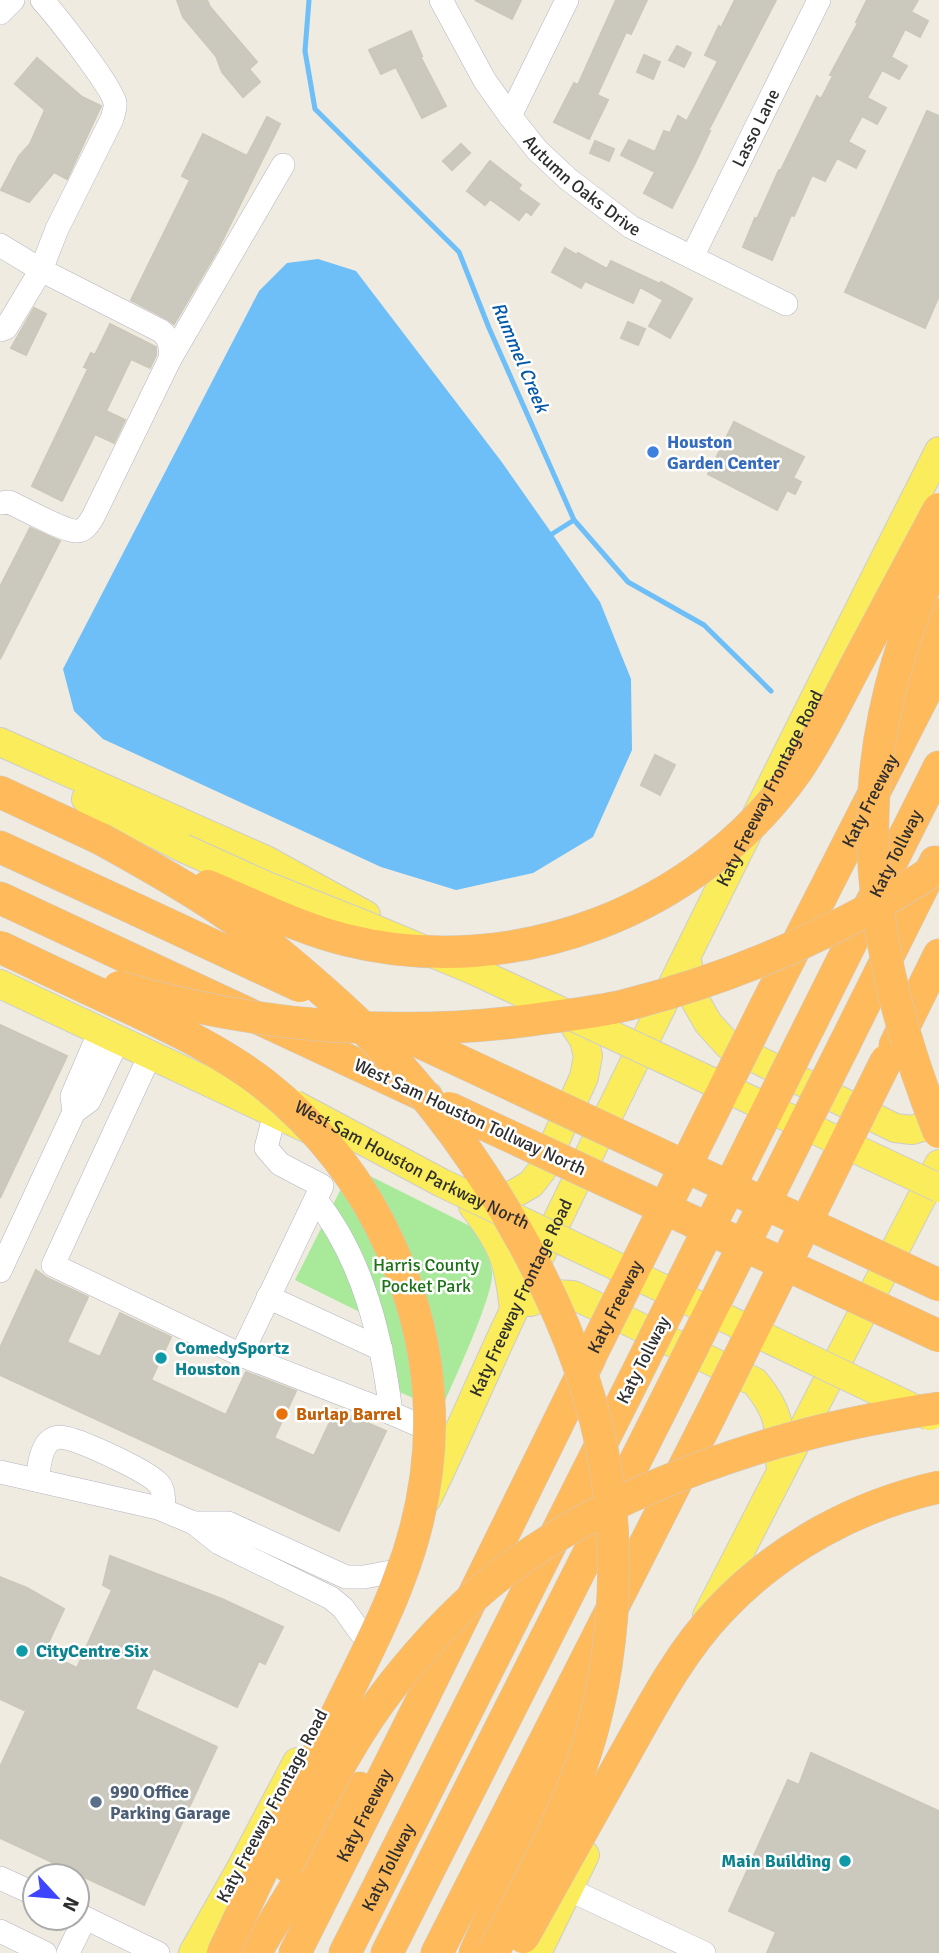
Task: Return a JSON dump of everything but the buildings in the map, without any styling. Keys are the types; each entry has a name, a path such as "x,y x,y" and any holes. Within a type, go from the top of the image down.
{"highway":[{"path":"0,792 288,920 347,940 408,950 452,952 550,940 634,909 687,878 739,837 797,770 827,721 939,509"},
{"path":"939,554 912,617 890,689 878,750 873,812 876,882 890,972 911,1055 939,1132"},
{"path":"840,861 939,614"},
{"name":"Katy Freeway","path":"295,1953 766,1005 939,665"},
{"name":"Katy Tollway","path":"345,1953 939,766"},
{"path":"101,839 201,897 265,943 377,1042 430,1104 481,1172 534,1264 574,1355 598,1432 609,1496 613,1540 611,1631 598,1707 578,1774 556,1826 493,1953"},
{"path":"0,846 939,1285"},
{"path":"387,1953 939,855"},
{"path":"0,942 114,985 229,1013 332,1026 404,1029 491,1026 624,1005 715,978 827,932 873,908 939,867"},
{"name":"West Sam Houston Tollway North","path":"0,898 939,1336"},
{"path":"0,947 201,1044 244,1069 282,1100 326,1143 362,1192 403,1273 420,1332 429,1389 430,1442 426,1484 414,1538 390,1603 223,1953"},
{"path":"437,1953 711,1414 939,955"},
{"path":"240,1953 365,1724 392,1684 422,1649 484,1587 522,1559 607,1508 691,1471 743,1452 812,1433 872,1419 939,1408"},
{"path":"513,1953 660,1694 692,1643 719,1610 768,1567 815,1535 879,1505 939,1487"},
{"path":"475,1953 566,1751 661,1513"},
{"path":"255,1953 326,1837 423,1698"}],"main road":[{"name":"Katy Freeway Frontage Road","path":"193,1953 283,1790 361,1633 687,955 939,451"},
{"path":"0,741 266,860 422,944 639,1055 936,1182"},
{"path":"0,756 183,848 267,886 475,971 936,1182"},
{"path":"571,1020 609,1010 641,992 687,955"},
{"path":"687,955 692,995 708,1023 728,1045 895,1128 912,1130 939,1122"},
{"name":"West Sam Houston Parkway North","path":"0,963 220,1065 442,1183 939,1421"},
{"path":"0,984 939,1428"},
{"path":"473,1206 512,1195 531,1184 541,1170 584,1077 588,1056 584,1040 571,1020"},
{"path":"537,1953 774,1485 936,1182"},
{"path":"473,1206 493,1231 503,1251 510,1276 514,1310 553,1294 573,1295 755,1382 769,1399 777,1415 780,1462 774,1485"},
{"path":"774,1485 799,1451 832,1423 857,1411 896,1407"}],"street":[{"path":"0,13 13,0"},
{"path":"0,330 6,328 41,270 57,229 112,119 115,105 105,83 42,0"},
{"name":"Autumn Oaks Drive","path":"441,0 485,81 537,150 568,179 631,228 786,304"},
{"path":"510,116 567,0"},
{"name":"Lasso Lane","path":"692,257 819,0"},
{"path":"0,503 9,502 76,531 85,528 93,517 170,359 283,165"},
{"path":"0,245 41,270 161,331 166,335 171,348 170,359"},
{"path":"0,1271 74,1112 72,1096 109,1036"},
{"path":"150,1055 52,1265 241,1354 455,1441"},
{"path":"241,1354 322,1186 280,1164 266,1148 275,1113"},
{"path":"316,1200 330,1218 350,1254 373,1317 386,1374 391,1413"},
{"path":"268,1297 381,1349"},
{"path":"37,1480 47,1443 53,1438 63,1437 157,1481 162,1489 164,1510"},
{"path":"0,1472 164,1510 194,1523 219,1543 331,1598 343,1608 361,1633"},
{"path":"194,1523 228,1523 346,1577 391,1572"},
{"path":"0,1878 21,1888"},
{"path":"568,1889 704,1953"},
{"path":"91,1921 158,1953"},
{"path":"0,1931 45,1953"},
{"path":"68,1953 75,1932"}],"green space":[{"name":"Harris County Pocket Park","path":"352,1167 472,1227 487,1254 492,1272 487,1299 441,1410 397,1391 386,1325 295,1280"}],"water":[{"path":"318,259 356,271 501,461 600,602 631,679 632,750 593,837 533,873 456,890 381,867 103,739 74,711 63,669 259,291 287,263"}],"waterway":[{"name":"Rummel Creek","path":"309,0 305,51 315,109 459,252 489,328 574,520 628,582 704,625 771,691"},
{"path":"552,534 574,520"}],"place":[{"name":"Houston Garden Center","path":"653,452"},
{"name":"ComedySportz Houston","path":"161,1358"},
{"name":"Burlap Barrel","path":"282,1414"},
{"name":"CityCentre Six","path":"22,1651"},
{"name":"990 Office Parking Garage","path":"96,1802"},
{"name":"Main Building","path":"845,1861"}]}
